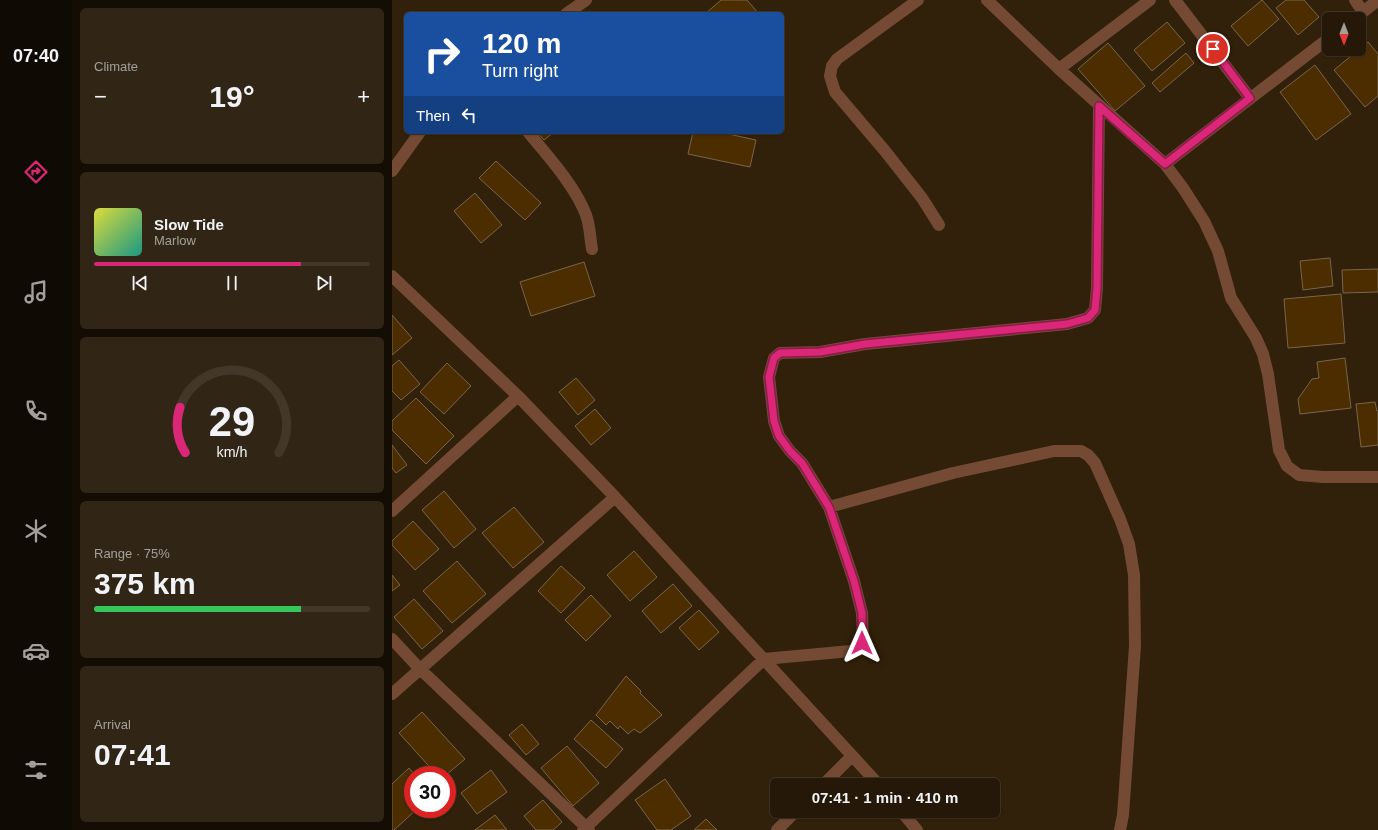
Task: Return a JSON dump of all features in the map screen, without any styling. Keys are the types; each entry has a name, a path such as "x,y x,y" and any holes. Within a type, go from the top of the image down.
{"street":[{"path":"569,12 586,0"},
{"path":"918,0 836,59 832,66 830,76 835,92 918,192 939,225"},
{"path":"987,0 1099,106 1165,164 1183,188 1204,221 1218,251 1231,298 1256,338 1263,354 1268,374 1279,450 1287,466 1299,475 1323,477 1378,477"},
{"path":"1059,69 1150,0"},
{"path":"1175,0 1250,98"},
{"path":"1355,0 1358,12"},
{"path":"1363,12 1378,0"},
{"path":"1165,164 1322,43"},
{"path":"392,639 419,668 586,829 764,659 851,651 859,647 862,643 862,613 854,581 829,507 802,463 790,451 779,436 774,421 769,377 774,358 780,353 820,352 865,344 1067,324 1088,318 1095,310 1097,288 1099,106"},
{"path":"392,171 419,134"},
{"path":"530,134 552,160 573,191 586,216 592,249"},
{"path":"392,276 518,396 615,497 872,778"},
{"path":"392,511 518,396"},
{"path":"829,507 952,473 1054,452 1080,452 1088,455 1095,463 1120,519 1129,544 1134,575 1136,646 1123,815 1120,830"},
{"path":"392,694 419,668 615,497"},
{"path":"829,778 852,756"},
{"path":"777,830 789,818"},
{"path":"905,818 911,828"}],"building":[{"path":"721,0 747,0 757,12 707,12"},
{"path":"1262,0 1279,19 1248,46 1231,26"},
{"path":"1286,0 1304,0 1319,17 1298,35 1276,8"},
{"path":"1167,22 1185,43 1152,71 1134,50"},
{"path":"1368,42 1378,54 1378,96 1365,107 1334,70 1351,56 1366,56 1366,44"},
{"path":"1108,43 1145,86 1115,111 1078,69"},
{"path":"1186,53 1194,63 1160,92 1152,83"},
{"path":"1315,65 1351,114 1316,140 1280,92"},
{"path":"539,134 552,134 544,140"},
{"path":"693,134 728,134 756,140 750,167 688,154"},
{"path":"496,161 541,203 525,220 479,178"},
{"path":"475,193 502,225 481,243 454,211"},
{"path":"1330,258 1333,286 1303,290 1300,261"},
{"path":"584,262 595,296 531,316 520,282"},
{"path":"1378,269 1378,292 1343,293 1342,270"},
{"path":"1341,294 1345,343 1288,348 1284,299"},
{"path":"392,315 412,338 392,355"},
{"path":"1345,358 1351,408 1300,414 1298,399 1312,379 1319,378 1317,362"},
{"path":"399,360 420,384 401,400 392,391 392,366"},
{"path":"447,363 471,386 444,414 420,392"},
{"path":"576,378 595,400 578,415 559,392"},
{"path":"416,398 454,436 426,464 392,430 392,421"},
{"path":"1375,402 1377,411 1378,410 1378,445 1361,447 1356,404"},
{"path":"595,409 611,428 591,445 575,426"},
{"path":"392,445 407,465 396,473 392,468"},
{"path":"444,491 476,529 454,548 422,510"},
{"path":"514,507 544,542 513,568 482,533"},
{"path":"413,521 439,549 415,570 392,545 392,541"},
{"path":"634,551 657,577 630,601 607,575"},
{"path":"457,561 486,594 452,623 423,591"},
{"path":"561,566 585,588 561,613 538,591"},
{"path":"392,575 400,585 392,591"},
{"path":"673,584 692,606 661,633 642,611"},
{"path":"591,595 611,616 586,641 565,620"},
{"path":"414,599 443,631 422,649 394,617"},
{"path":"699,610 719,632 699,650 679,628"},
{"path":"626,676 641,691 640,693 662,715 640,733 634,729 628,734 620,726 618,729 610,721 606,725 596,715"},
{"path":"422,712 465,759 456,767 429,766 399,733"},
{"path":"591,720 623,749 606,768 574,739"},
{"path":"522,724 539,744 526,755 509,735"},
{"path":"567,746 599,783 573,806 541,768"},
{"path":"491,770 507,792 477,814 461,793"},
{"path":"404,773 404,818 407,818 394,830 392,830 392,784"},
{"path":"665,779 691,816 671,830 657,830 635,800"},
{"path":"543,800 562,822 553,830 536,830 524,816"},
{"path":"495,815 507,830 475,830"},
{"path":"706,819 717,830 694,830"}],"route":[{"path":"862,643 862,613 854,581 829,507 802,463 790,451 779,436 774,421 769,377 774,358 780,353 820,352 865,344 1067,324 1088,318 1095,310 1097,288 1099,106 1165,164 1250,98 1213,49"}]}
